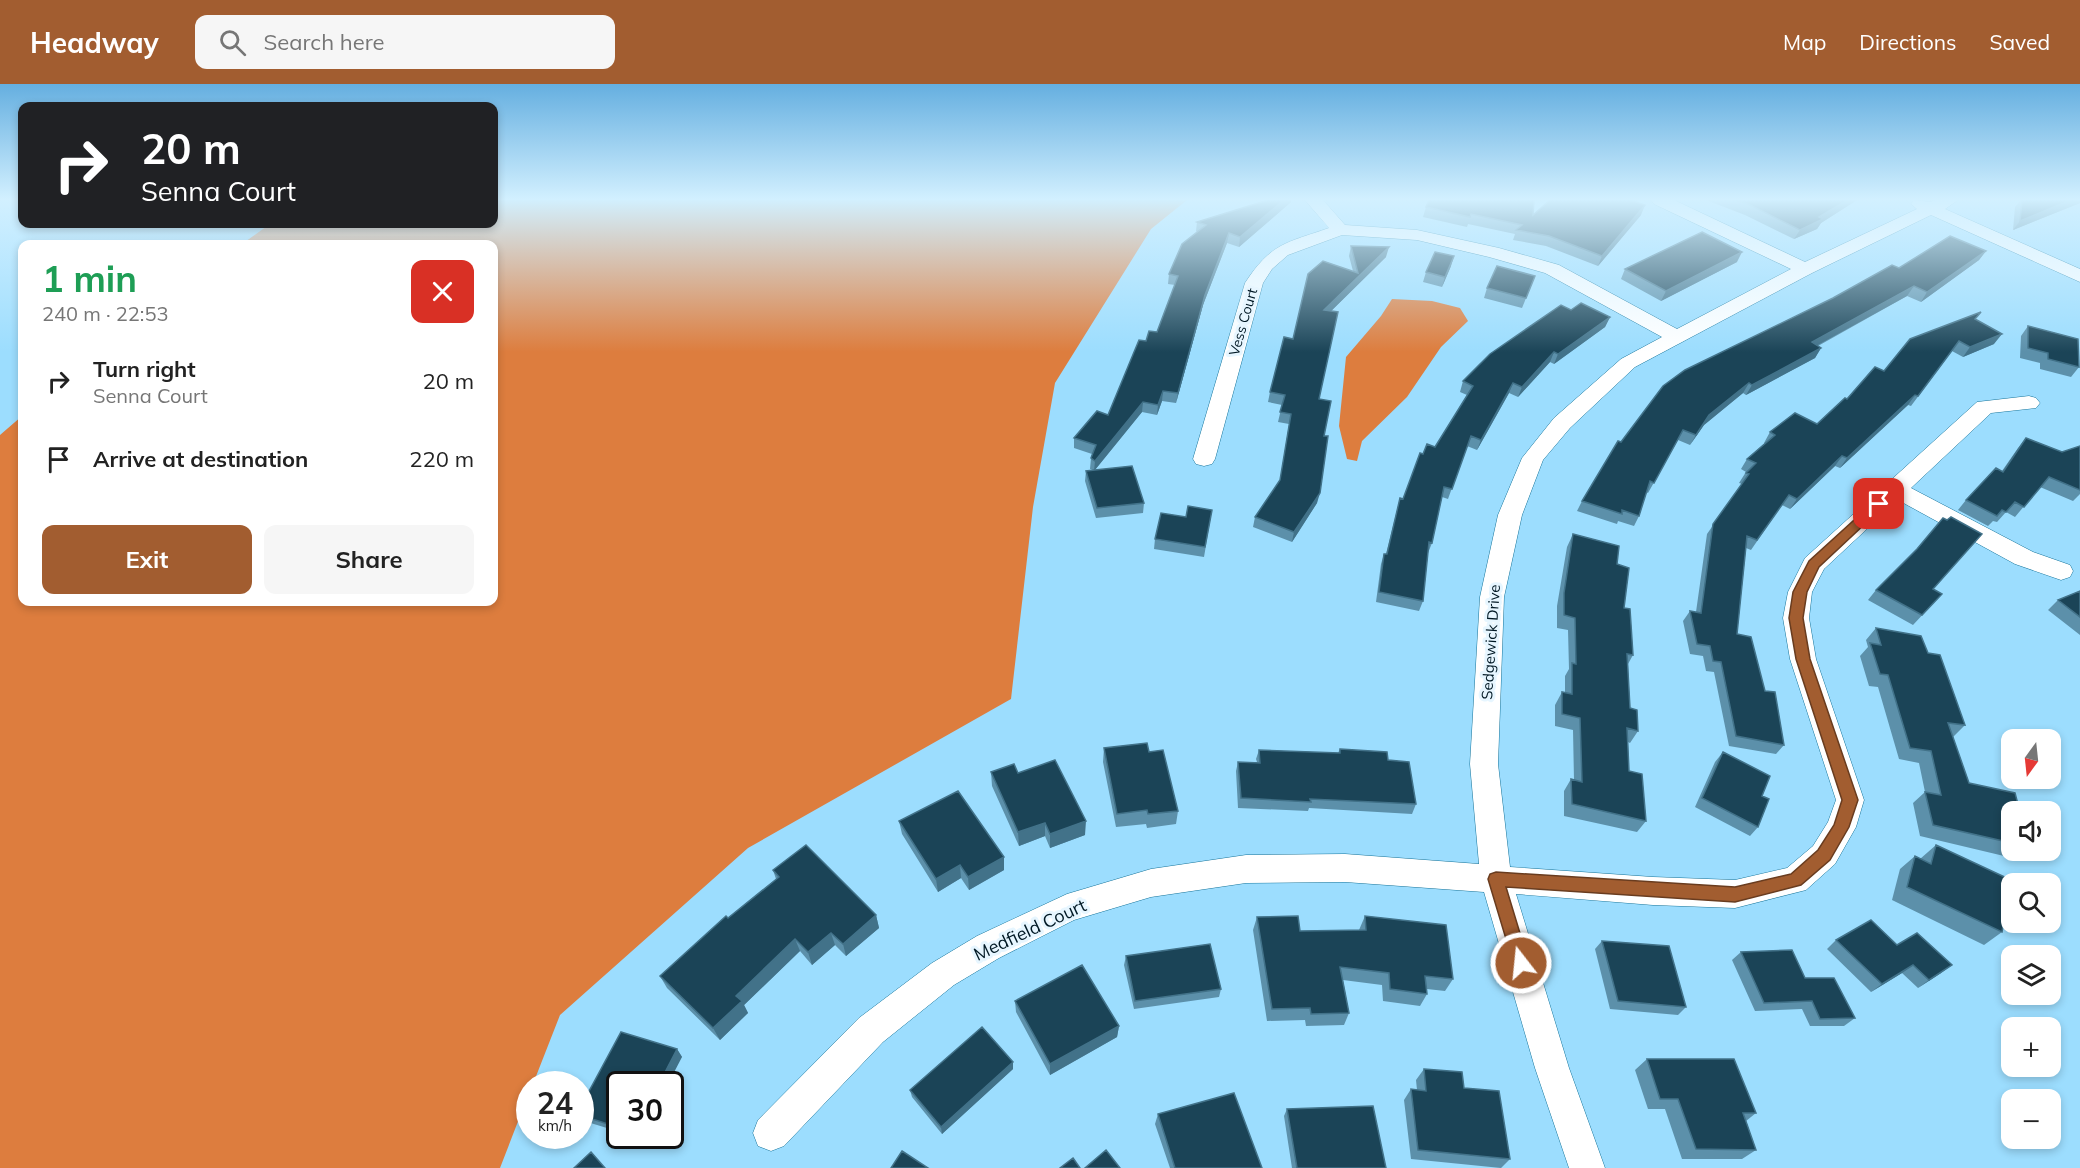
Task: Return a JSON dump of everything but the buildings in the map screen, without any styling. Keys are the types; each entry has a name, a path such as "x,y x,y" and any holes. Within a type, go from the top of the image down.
{"street":[{"name":"Vess Court","path":"1204,459 1254,283 1265,266 1283,251"},
{"name":"Vess Court","path":"1483,251 1531,262 1566,275 1675,336"},
{"path":"1766,251 1804,269"},
{"name":"Sedgewick Drive","path":"1587,1168 1552,1068 1496,879 1485,752 1492,597 1510,515 1533,458 1562,423 1628,363 1839,251"},
{"path":"2028,251 2080,276"},
{"name":"Medfield Court","path":"771,1133 872,1030 943,974 988,947 1067,908 1151,883 1246,869 1345,868 1735,894 1795,880 1824,855 1841,827 1850,800 1803,659 1796,618 1800,592 1814,564 1985,407 2029,403"},
{"path":"1895,489 2024,558 2061,572"}],"shaded area":[{"path":"498,251 1138,251 1055,383 1033,507 1011,699 748,848 560,1015 538,1071 516,1071 516,1127 500,1168 0,1168 0,435 18,419 18,606 498,606"},
{"path":"1392,299 1432,301 1460,308 1468,321 1441,347 1407,397 1362,441 1357,461 1347,459 1339,426 1346,357 1381,316"}],"route":[{"path":"1521,963 1496,879 1653,891 1735,894 1795,880 1824,855 1841,827 1850,800 1803,659 1796,618 1800,592 1814,564 1879,504"}]}
